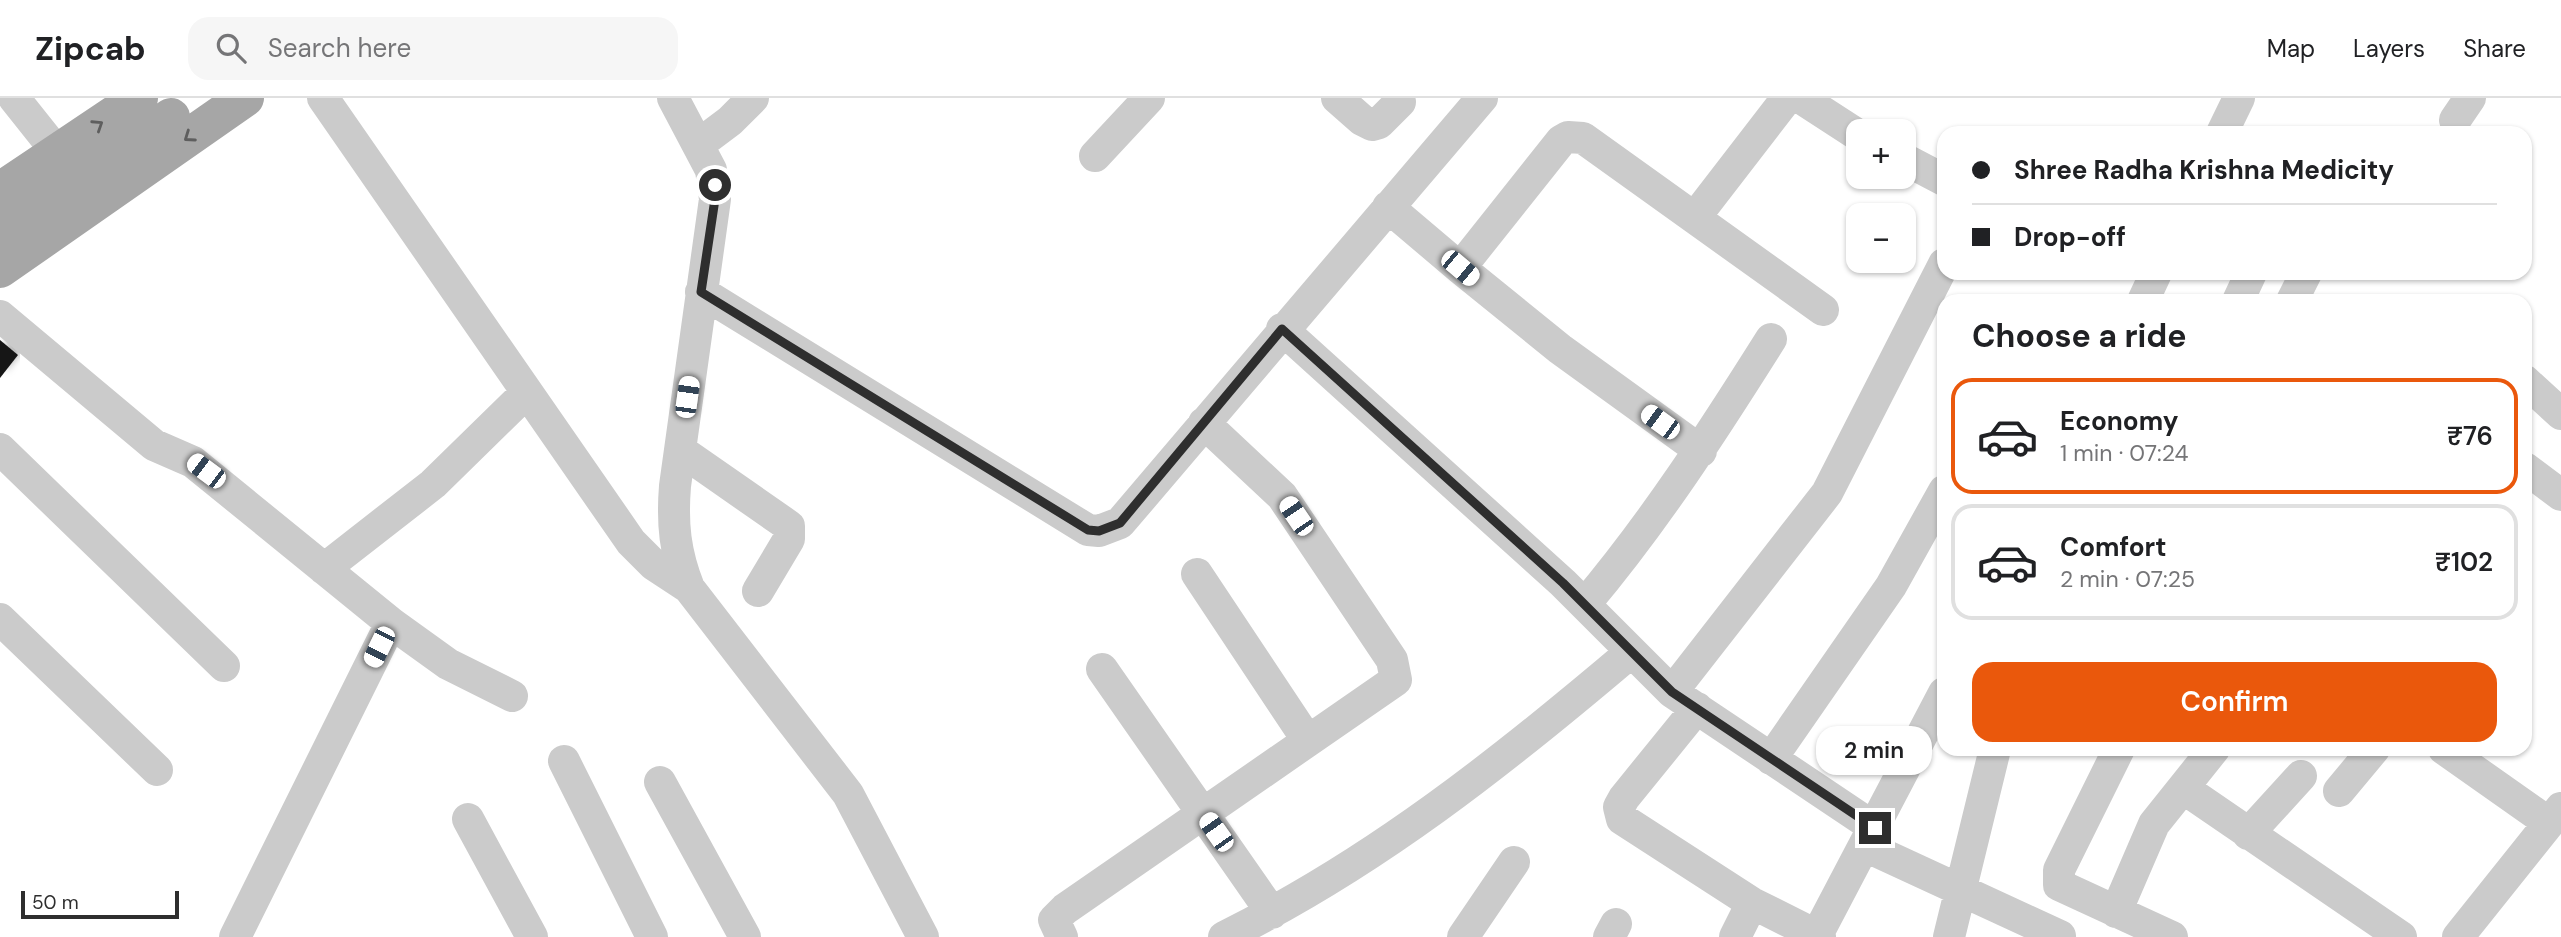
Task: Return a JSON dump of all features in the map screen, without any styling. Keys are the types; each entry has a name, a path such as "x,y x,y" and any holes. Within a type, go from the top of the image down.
{"main road":[{"path":"0,191 139,98"},
{"path":"0,233 199,98"},
{"path":"0,269 245,98"}],"street":[{"path":"14,98 57,152"},
{"path":"323,98 640,554 689,588 842,785 923,937"},
{"path":"673,98 711,170 715,199 680,450 673,535 689,588"},
{"path":"698,145 730,121 752,98"},
{"path":"1096,156 1149,98"},
{"path":"1337,98 1362,120 1372,125 1379,123 1400,102"},
{"path":"701,292 1088,530 1099,531 1120,523 1282,329 1482,98"},
{"path":"1696,216 1787,98"},
{"path":"1801,98 1846,127"},
{"path":"2225,126 2239,98"},
{"path":"1460,268 1561,141 1583,138 1696,216 1823,310"},
{"path":"1916,165 1937,176"},
{"path":"1388,207 1549,341 1701,451"},
{"path":"1937,278 1827,493 1685,700 1624,798 1619,813 1627,825 1752,903 1818,937 1937,707"},
{"path":"0,316 154,445 193,462 391,623 448,664 512,696"},
{"path":"1282,329 1585,604 1630,653 1685,700 1771,759 1870,837 1961,890 2060,936 2075,894"},
{"path":"1585,604 1639,540 1701,451 1771,339"},
{"path":"324,569 433,484 526,393"},
{"path":"2532,393 2561,414"},
{"path":"1062,937 1055,927 1054,920 1058,914 1396,680 1395,666 1282,496 1205,423"},
{"path":"0,449 225,666"},
{"path":"680,450 789,526 789,539 758,590"},
{"path":"2532,473 2561,495"},
{"path":"1771,759 1891,586 1937,504"},
{"path":"1197,574 1308,740"},
{"path":"0,620 157,770"},
{"path":"235,937 391,623"},
{"path":"1224,937 1272,914 1440,806 1525,742 1630,653"},
{"path":"1102,669 1272,914"},
{"path":"1949,937 1993,756"},
{"path":"2116,756 2059,870 2059,885 2165,935"},
{"path":"2116,912 2154,824 2208,756"},
{"path":"2339,791 2368,756"},
{"path":"2456,756 2555,816 2458,937"},
{"path":"564,761 652,937"},
{"path":"2248,834 2301,776"},
{"path":"660,782 745,937"},
{"path":"2183,788 2401,937"},
{"path":"468,819 532,937"},
{"path":"1463,937 1514,862"},
{"path":"1735,937 1752,903"}],"building":[{"path":"0,340 18,355 0,378"}],"route":[{"path":"715,185 701,292 1088,530 1099,531 1120,523 1282,329 1563,583 1630,653 1672,692 1875,828"}]}
